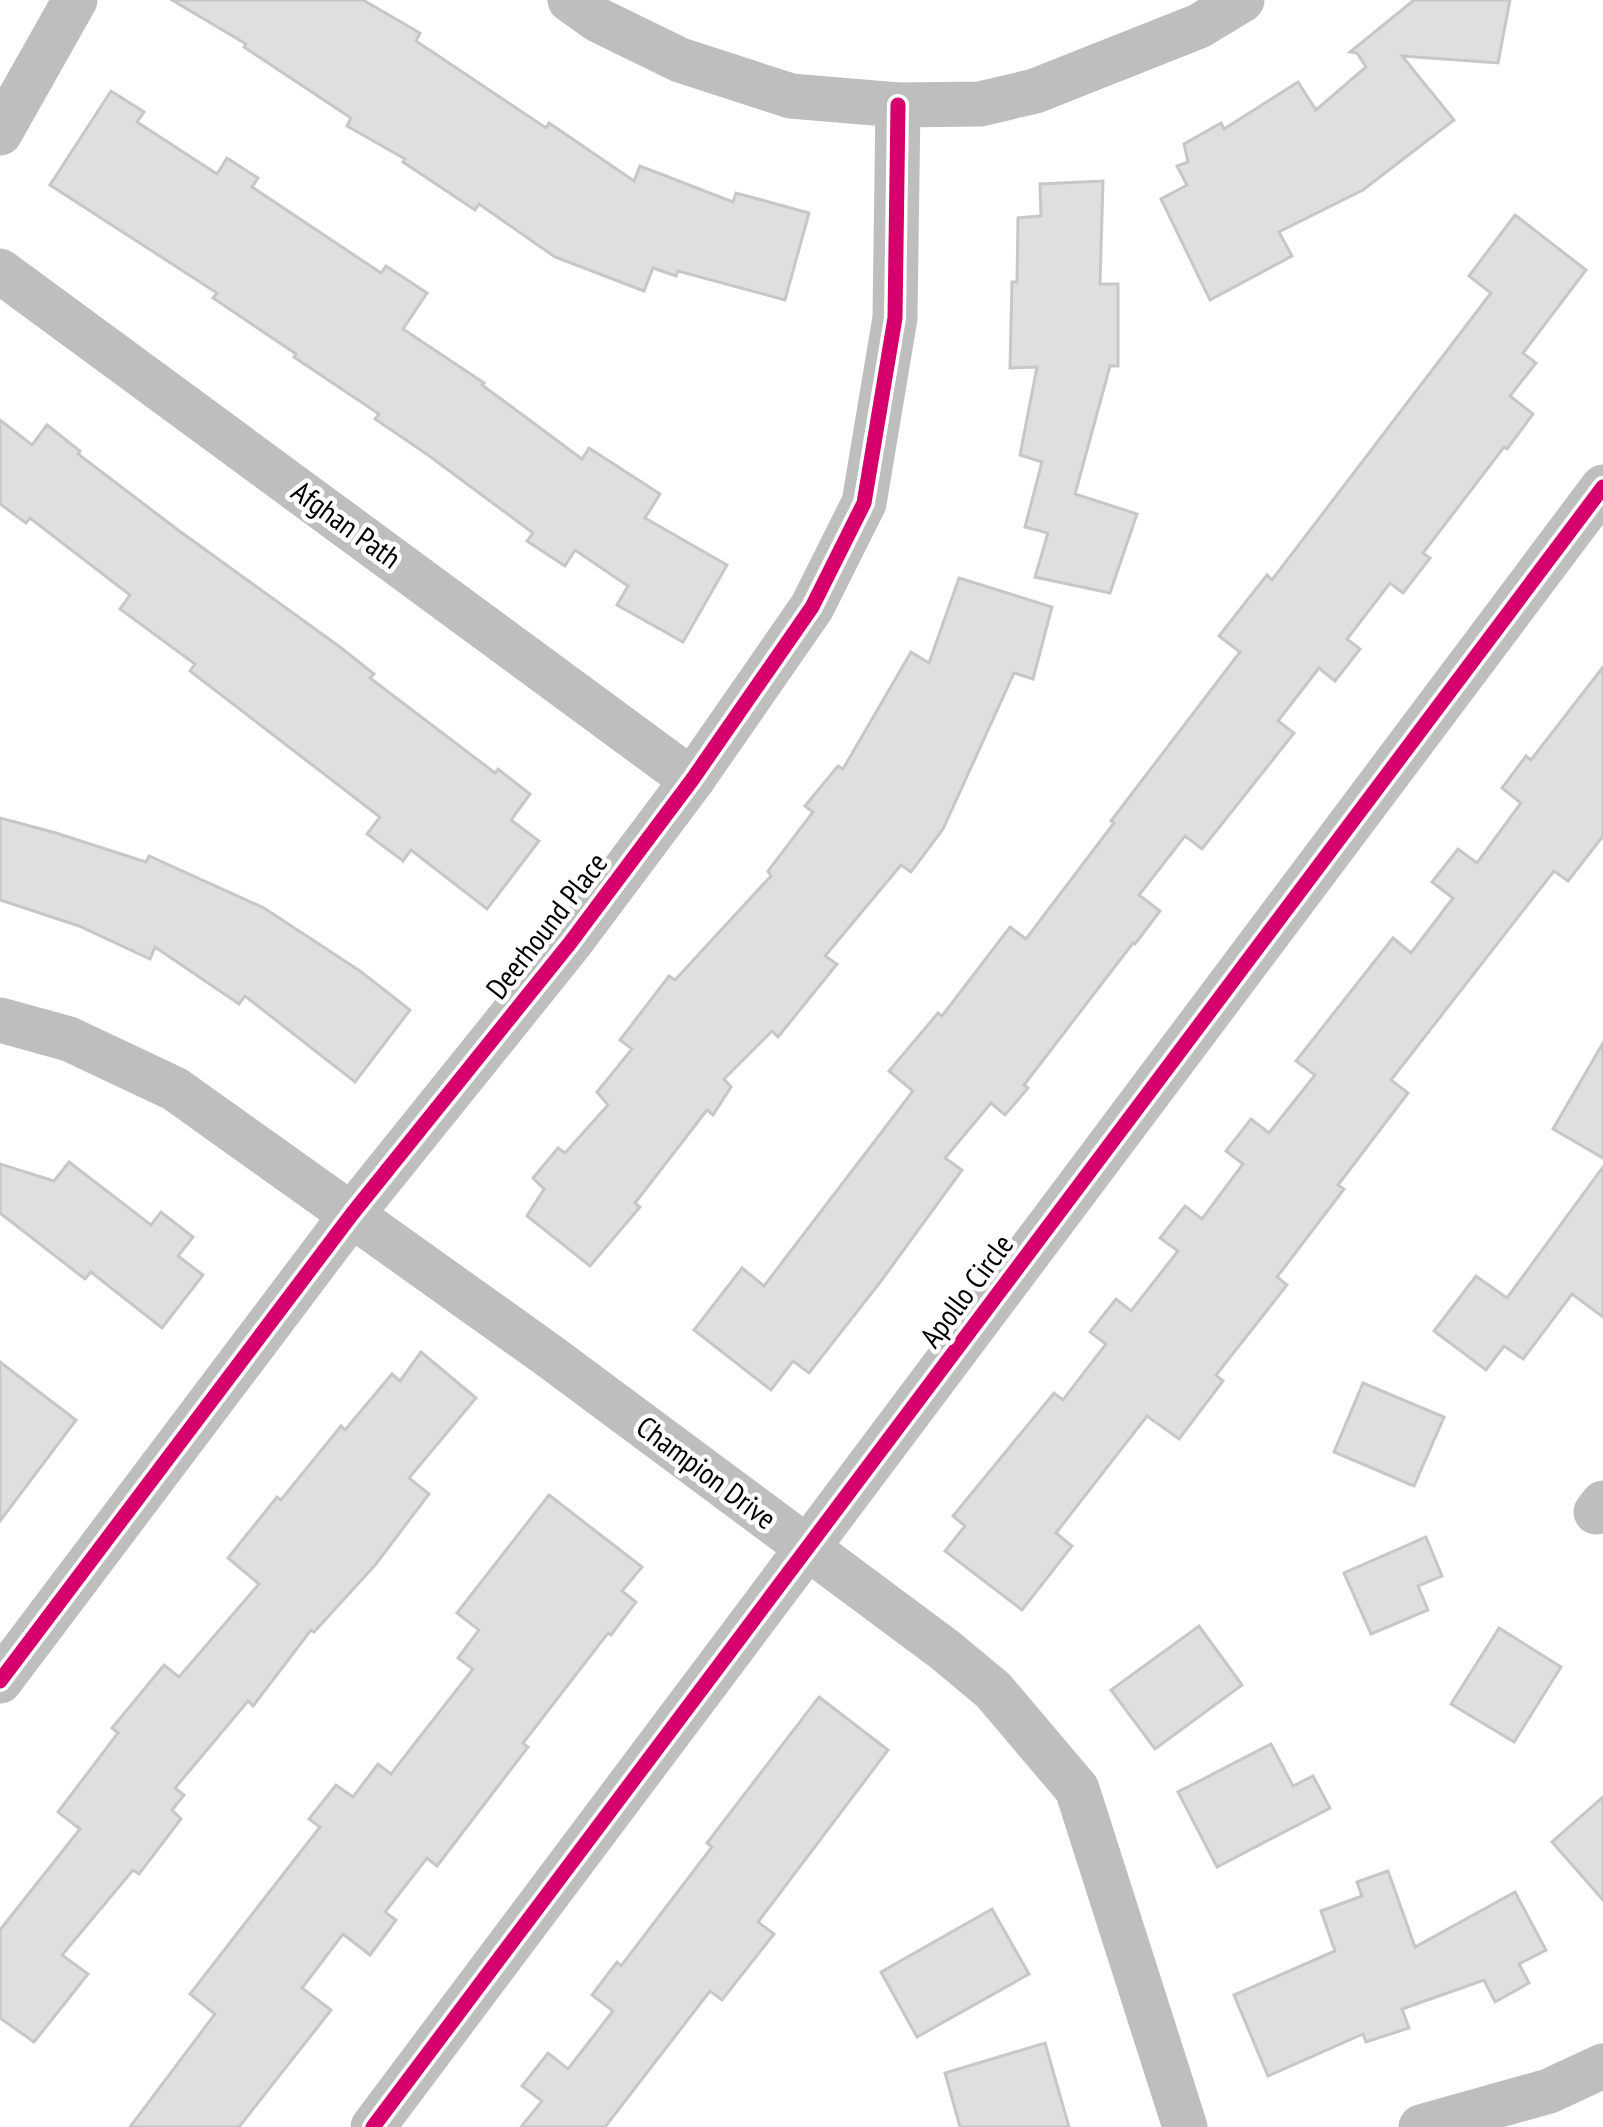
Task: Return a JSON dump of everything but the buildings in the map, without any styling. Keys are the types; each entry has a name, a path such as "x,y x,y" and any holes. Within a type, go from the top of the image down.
{"street":[{"path":"0,133 75,0"},
{"path":"570,0 598,20 702,68 791,96 898,105 980,104 1035,91 1198,26 1242,0"},
{"name":"Deerhound Place","path":"0,1681 352,1214 570,944 812,607 864,503 895,318 898,105"},
{"name":"Afghan Path","path":"0,271 692,780"},
{"name":"Apollo Circle","path":"373,2127 1603,488"},
{"name":"Champion Drive","path":"0,1020 69,1039 175,1089 548,1355 993,1690 1077,1789 1185,2127"},
{"path":"1421,2127 1549,2091 1603,2066"}],"cycle path":[{"path":"0,1681 352,1214 570,943 692,780 812,607 864,503 895,318 898,105"},
{"path":"373,2127 1603,487"}]}
